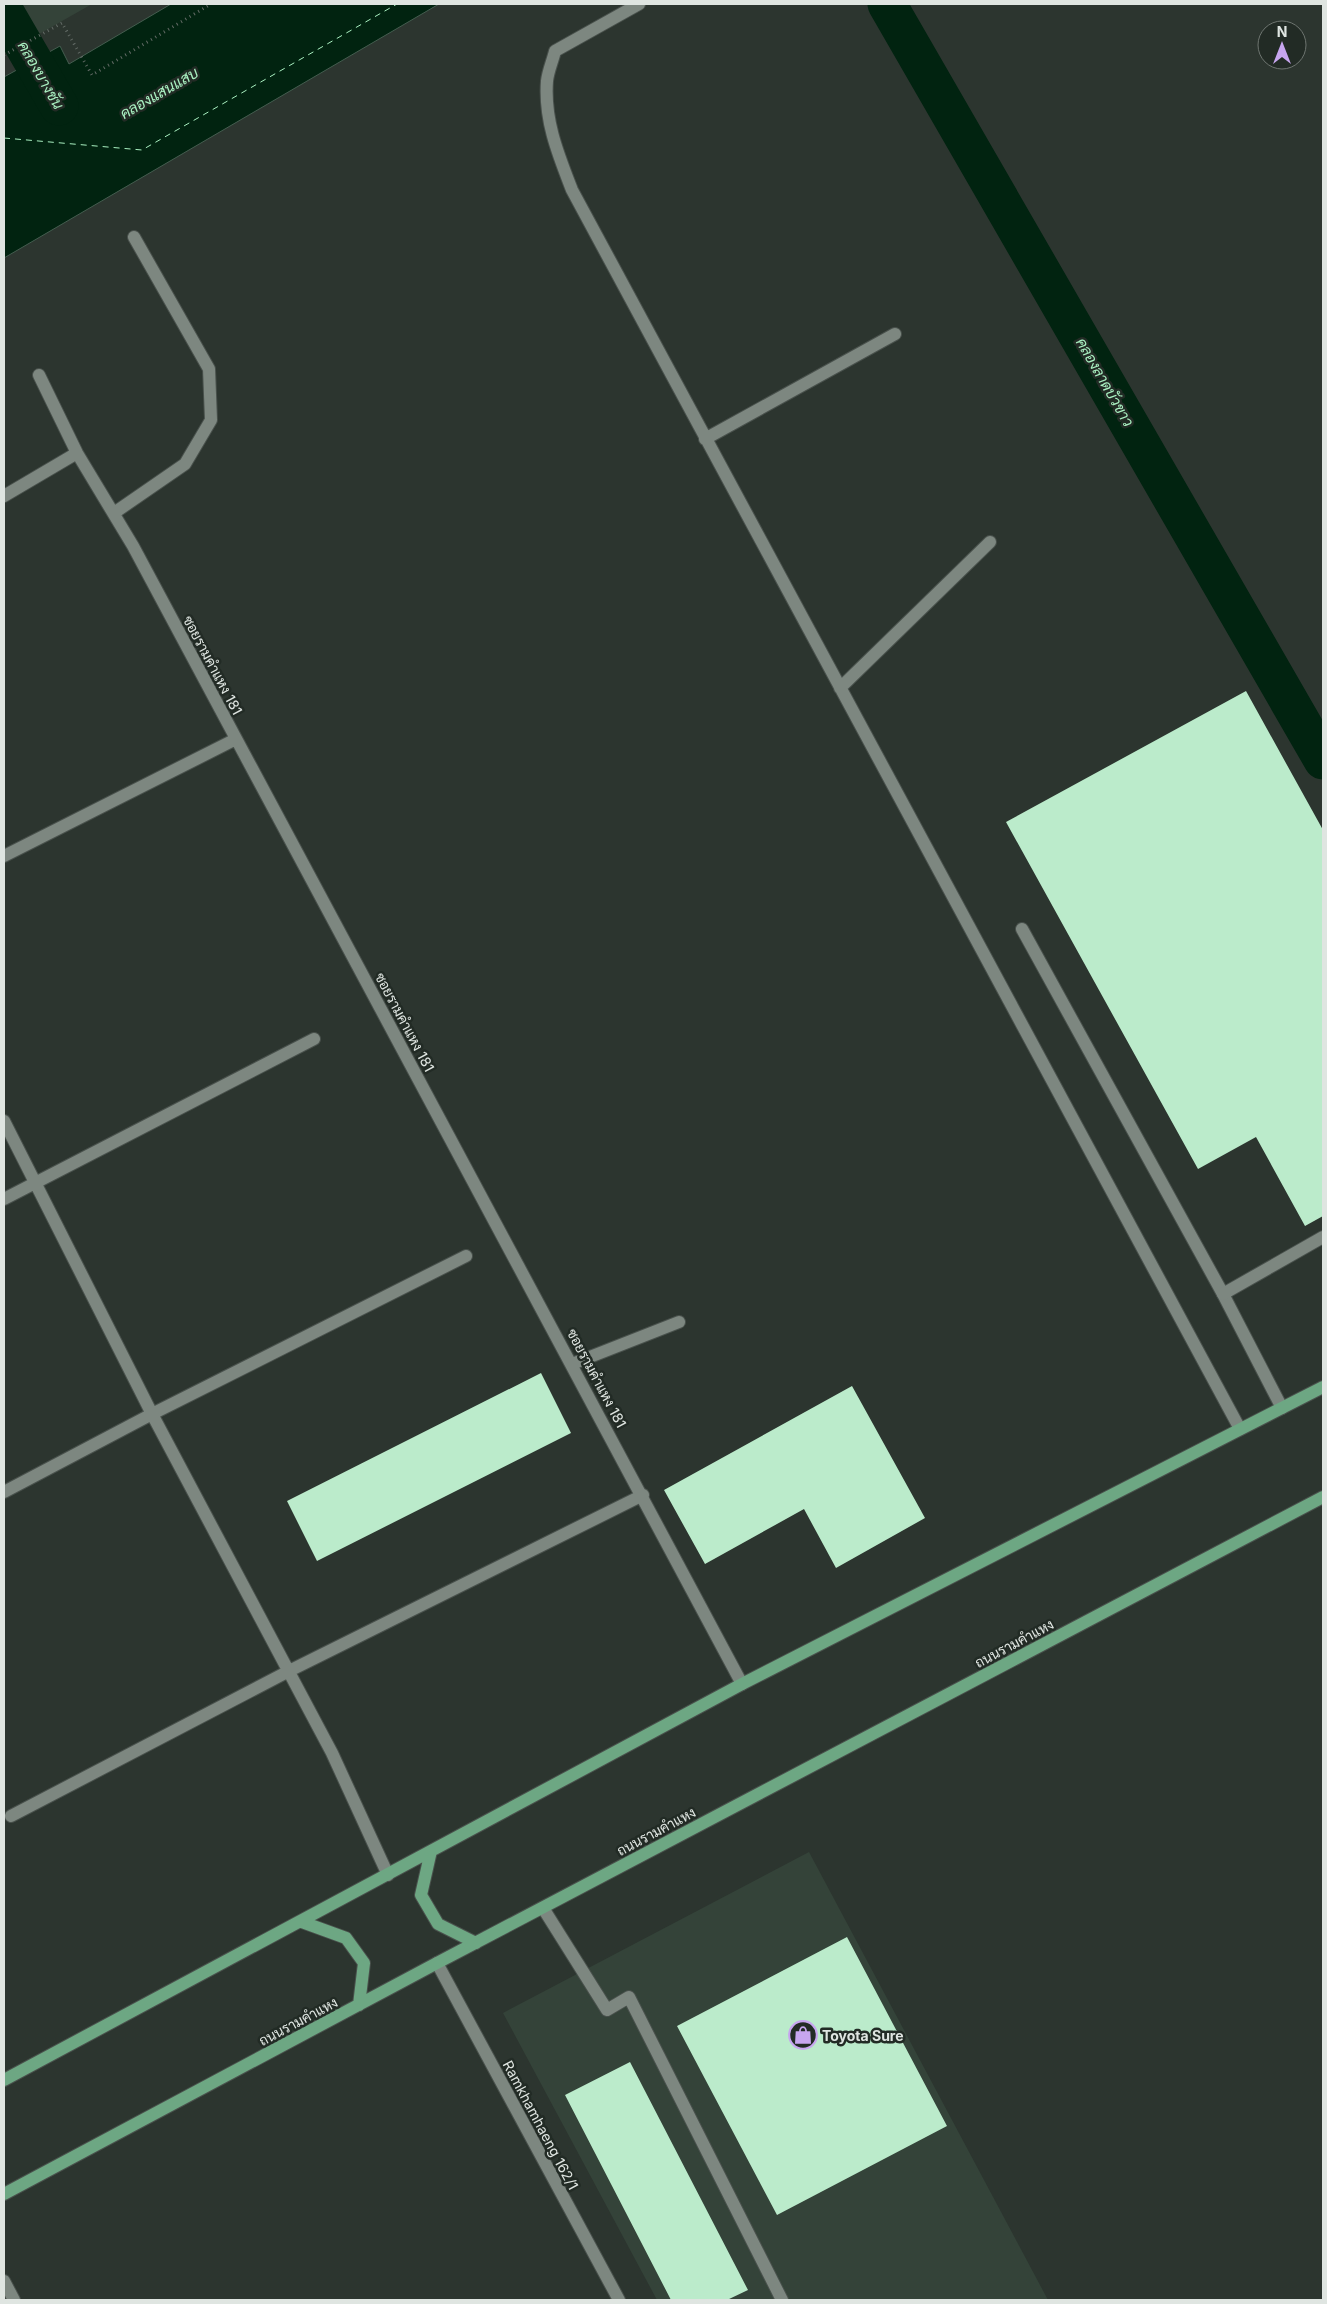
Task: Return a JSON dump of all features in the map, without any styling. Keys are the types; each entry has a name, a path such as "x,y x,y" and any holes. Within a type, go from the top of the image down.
{"main road":[{"path":"4,2080 302,1922 742,1684 1323,1387"},
{"name":"ถนนรามคำแหง","path":"4,2194 437,1963 1323,1497"},
{"path":"431,1851 421,1895 438,1924 476,1943"},
{"path":"302,1922 346,1938 364,1963 359,2005"}],"street":[{"path":"639,4 555,51 547,79 547,115 556,152 572,190 1240,1429"},
{"path":"114,513 185,464 211,420 209,370 134,237"},
{"path":"705,439 895,334"},
{"name":"ซอยรามคำแหง 181","path":"39,375 77,453 114,513 643,1496 742,1684"},
{"path":"4,496 77,453"},
{"path":"840,688 990,542"},
{"path":"4,856 236,739"},
{"path":"1022,928 1223,1294 1282,1408"},
{"path":"4,1198 314,1039"},
{"path":"4,1121 152,1414 332,1753 388,1875"},
{"path":"1223,1294 1323,1237"},
{"path":"4,1492 152,1414 466,1256"},
{"path":"572,1364 679,1322"},
{"path":"11,1816 289,1671 643,1496"},
{"path":"543,1908 607,2010 629,1997 782,2300"},
{"name":"Ramkhamhaeng 162/1","path":"437,1963 619,2300"},
{"path":"4,2281 14,2300"}],"path":[{"path":"4,55 62,23 92,75 211,4"}],"shaded area":[{"path":"4,4 92,4 4,54"},
{"path":"809,1852 1048,2300 657,2300 503,2013"}],"water":[{"name":"คลองแสนแสบ","path":"171,4 439,4 4,258 4,77 60,46 69,64"}],"building":[{"path":"1246,691 1323,830 1323,1216 1305,1226 1256,1137 1198,1169 1006,822"},
{"path":"541,1373 571,1433 317,1561 287,1501"},
{"path":"852,1386 925,1518 836,1568 804,1509 705,1564 664,1490"},
{"path":"847,1937 947,2126 777,2215 677,2026"},
{"path":"630,2062 748,2290 727,2300 671,2300 565,2095"}],"waterway":[{"name":"คลองลาดบัวขาว","path":"887,4 1323,760"},
{"name":"คลองบางชัน","path":"4,11 59,106"}],"ferry route":[{"path":"4,138 142,150 397,4"}],"place":[{"name":"Toyota Sure","path":"803,2035"}]}
